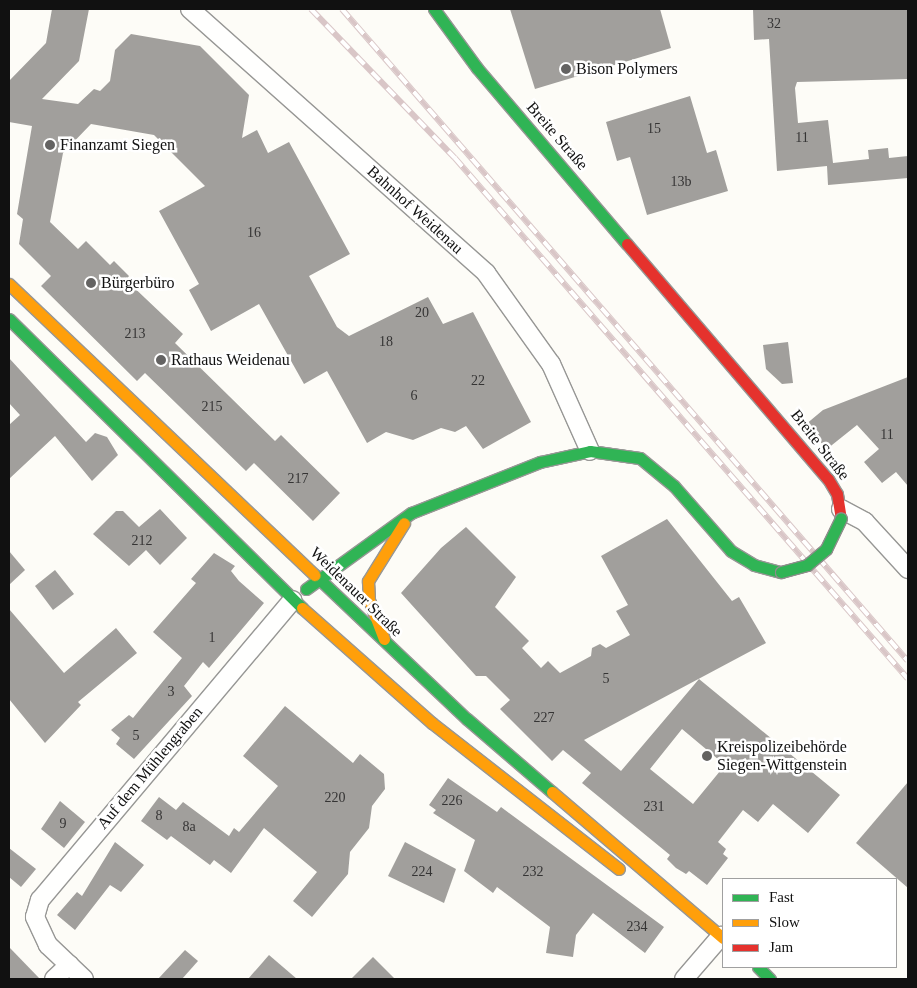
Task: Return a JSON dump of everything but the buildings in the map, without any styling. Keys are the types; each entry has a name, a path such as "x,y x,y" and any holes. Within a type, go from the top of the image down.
{"main road":[{"name":"Breite Straße","path":"434,9 483,75 828,478 841,514"},
{"name":"Weidenauer Straße","path":"9,284 317,579 467,719 690,913 722,937"},
{"name":"Weidenauer Straße","path":"9,318 294,600 450,736 538,806 613,865 680,911 690,913"},
{"path":"294,600 317,579 411,513 540,462 590,451 640,458 674,486 731,551 754,565 781,572 807,565 826,549 841,514"},
{"path":"387,645 369,600 368,581 375,564 411,513"},
{"path":"450,736 467,719"},
{"path":"538,806 551,792"},
{"path":"759,968 770,979"}],"street":[{"name":"Bahnhof Weidenau","path":"190,9 486,273 551,364 590,451"},
{"path":"841,514 865,522 908,569"},
{"name":"Auf dem Mühlengraben","path":"69,965 48,945 35,917 40,900 294,600"},
{"path":"684,979 722,937"},
{"path":"54,979 69,965 84,979"}],"railway":[{"path":"311,9 455,158 908,679"},
{"path":"342,9 908,661"}],"traffic: fast":[{"path":"434,9 477,68 627,244"},
{"path":"9,319 302,608"},
{"path":"306,589 411,513 540,462 590,451 640,458 674,486 731,551 754,565 781,572"},
{"path":"781,572 807,565 826,549 841,518"},
{"path":"315,575 467,719 552,792"},
{"path":"759,968 770,979"}],"traffic: slow":[{"path":"9,284 315,575"},
{"path":"384,639 369,600 368,581 404,523"},
{"path":"302,608 432,723 619,869"},
{"path":"552,792 722,937"}],"traffic: jam":[{"path":"627,244 828,479 837,494 841,518"}],"place":[{"name":"Bison Polymers","path":"566,69"},
{"name":"Finanzamt Siegen","path":"50,145"},
{"name":"Bürgerbüro","path":"91,283"},
{"name":"Rathaus Weidenau","path":"161,360"},
{"name":"Kreispolizeibehörde Siegen-Wittgenstein","path":"707,756"}]}
